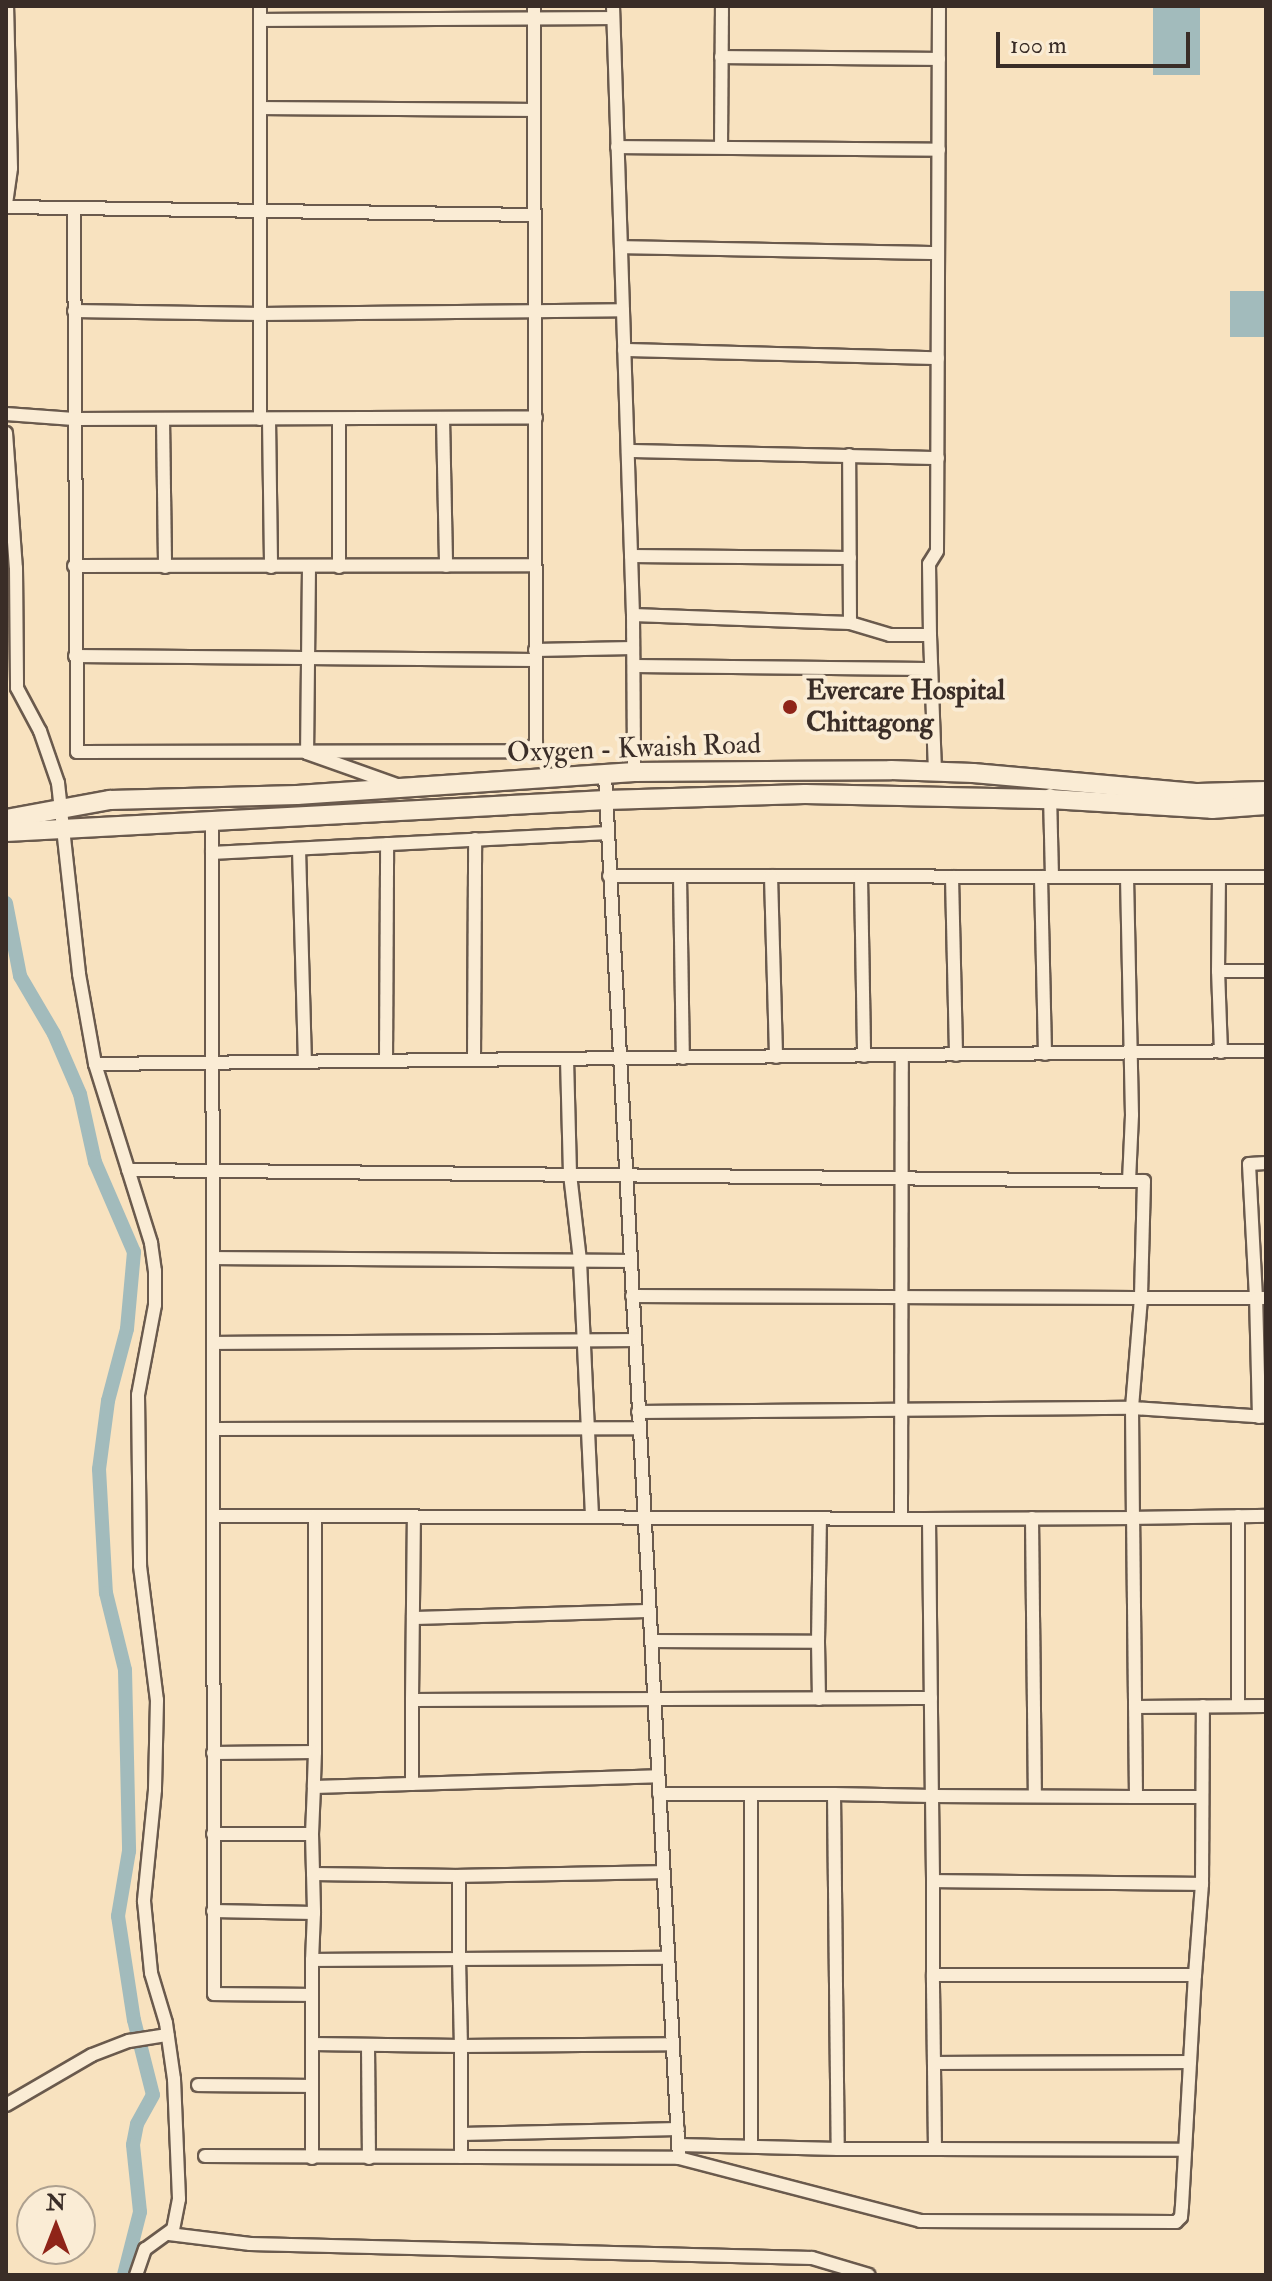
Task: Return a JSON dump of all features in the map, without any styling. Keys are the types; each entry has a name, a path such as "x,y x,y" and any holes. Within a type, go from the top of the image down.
{"main road":[{"name":"Oxygen - Kwaish Road","path":"6,832 65,819 110,800 404,787 634,772 935,772 1198,793 1266,791"},
{"name":"Oxygen - Kwaish Road","path":"6,819 212,820 606,800 805,794 1050,799 1212,809 1266,805"}],"street":[{"path":"7,6 11,168 6,206 534,215"},
{"path":"260,6 261,314 271,567"},
{"path":"721,147 722,6"},
{"path":"935,772 929,564 937,551 939,6"},
{"path":"74,209 77,752 530,751 536,742 534,12"},
{"path":"260,20 613,12 633,615 634,772"},
{"path":"721,57 939,59"},
{"path":"262,108 534,110"},
{"path":"617,147 939,150"},
{"path":"621,247 938,253"},
{"path":"74,311 261,314 623,310"},
{"path":"624,350 938,358"},
{"path":"6,414 74,419 536,417"},
{"path":"443,418 446,566"},
{"path":"163,419 165,567"},
{"path":"339,419 339,567"},
{"path":"6,433 16,568 17,688 40,731 65,819 79,974 95,1064 151,1243 155,1271 155,1305 138,1395 140,1566 157,1700 155,1790 144,1901 151,1973 168,2035 179,2137 179,2199 176,2225 169,2234 145,2249 136,2275"},
{"path":"628,451 938,458"},
{"path":"849,455 850,623"},
{"path":"631,556 850,558"},
{"path":"74,566 535,565"},
{"path":"307,753 309,567"},
{"path":"633,615 850,623 890,635 930,635"},
{"path":"75,656 307,660 535,655 633,648"},
{"path":"634,666 927,669"},
{"path":"307,753 404,787"},
{"path":"605,775 679,2152"},
{"path":"1045,1054 1050,780"},
{"path":"212,820 214,1994 312,1995"},
{"path":"212,853 607,833"},
{"path":"474,1060 475,839"},
{"path":"386,1061 387,844"},
{"path":"299,849 305,1062"},
{"path":"609,876 1266,877"},
{"path":"680,876 683,1058"},
{"path":"771,876 776,1057"},
{"path":"861,877 864,1056"},
{"path":"952,877 956,1055"},
{"path":"1127,877 1131,1053 1129,1181"},
{"path":"1219,877 1221,1052"},
{"path":"1218,971 1266,971"},
{"path":"95,1064 1266,1051"},
{"path":"901,1519 902,1055"},
{"path":"567,1059 570,1174 580,1261 592,1516"},
{"path":"638,1412 1132,1408 1262,1417 1261,1298 1249,1164 1266,1163"},
{"path":"128,1170 213,1174 625,1174 1144,1181 1141,1298 1132,1408 1136,1797"},
{"path":"213,1258 630,1261"},
{"path":"632,1296 1261,1298"},
{"path":"213,1343 634,1340"},
{"path":"213,1429 639,1428"},
{"path":"213,1516 901,1519 1266,1516"},
{"path":"312,2158 315,1516"},
{"path":"412,1784 414,1516"},
{"path":"1238,1516 1238,1706"},
{"path":"819,1699 820,1518"},
{"path":"1032,1518 1035,1796"},
{"path":"929,1519 935,2149"},
{"path":"413,1618 649,1611"},
{"path":"651,1641 818,1642"},
{"path":"412,1700 931,1698"},
{"path":"679,2152 920,2221 1087,2219 1171,2223 1181,2217 1202,1884 1203,1706"},
{"path":"1135,1707 1266,1706"},
{"path":"213,1753 315,1752"},
{"path":"314,1787 658,1776"},
{"path":"659,1794 1202,1797"},
{"path":"751,1794 751,2146"},
{"path":"834,1794 838,2149"},
{"path":"213,1834 312,1834"},
{"path":"313,1874 459,1876 663,1872"},
{"path":"459,1876 461,2157"},
{"path":"933,1881 1202,1884"},
{"path":"213,1911 314,1913"},
{"path":"312,1960 668,1958"},
{"path":"933,1975 1195,1975"},
{"path":"6,2105 92,2055 129,2041 168,2035"},
{"path":"312,2044 673,2044"},
{"path":"368,2045 369,2158"},
{"path":"934,2063 1190,2062"},
{"path":"198,2085 312,2086"},
{"path":"461,2134 678,2129"},
{"path":"205,2156 461,2157 679,2152 751,2146 1185,2150"},
{"path":"169,2234 250,2244 812,2258 869,2275"}],"water":[{"path":"1153,6 1200,6 1200,75 1153,75"},
{"path":"1230,291 1266,291 1266,337 1230,337"}],"waterway":[{"path":"6,903 20,976 54,1034 80,1094 95,1162 134,1252 127,1329 108,1401 99,1469 106,1593 125,1670 129,1851 118,1916 134,2020 153,2095 137,2124 133,2145 140,2212 124,2275"}],"place":[{"name":"Evercare Hospital Chittagong","path":"790,707"}]}
